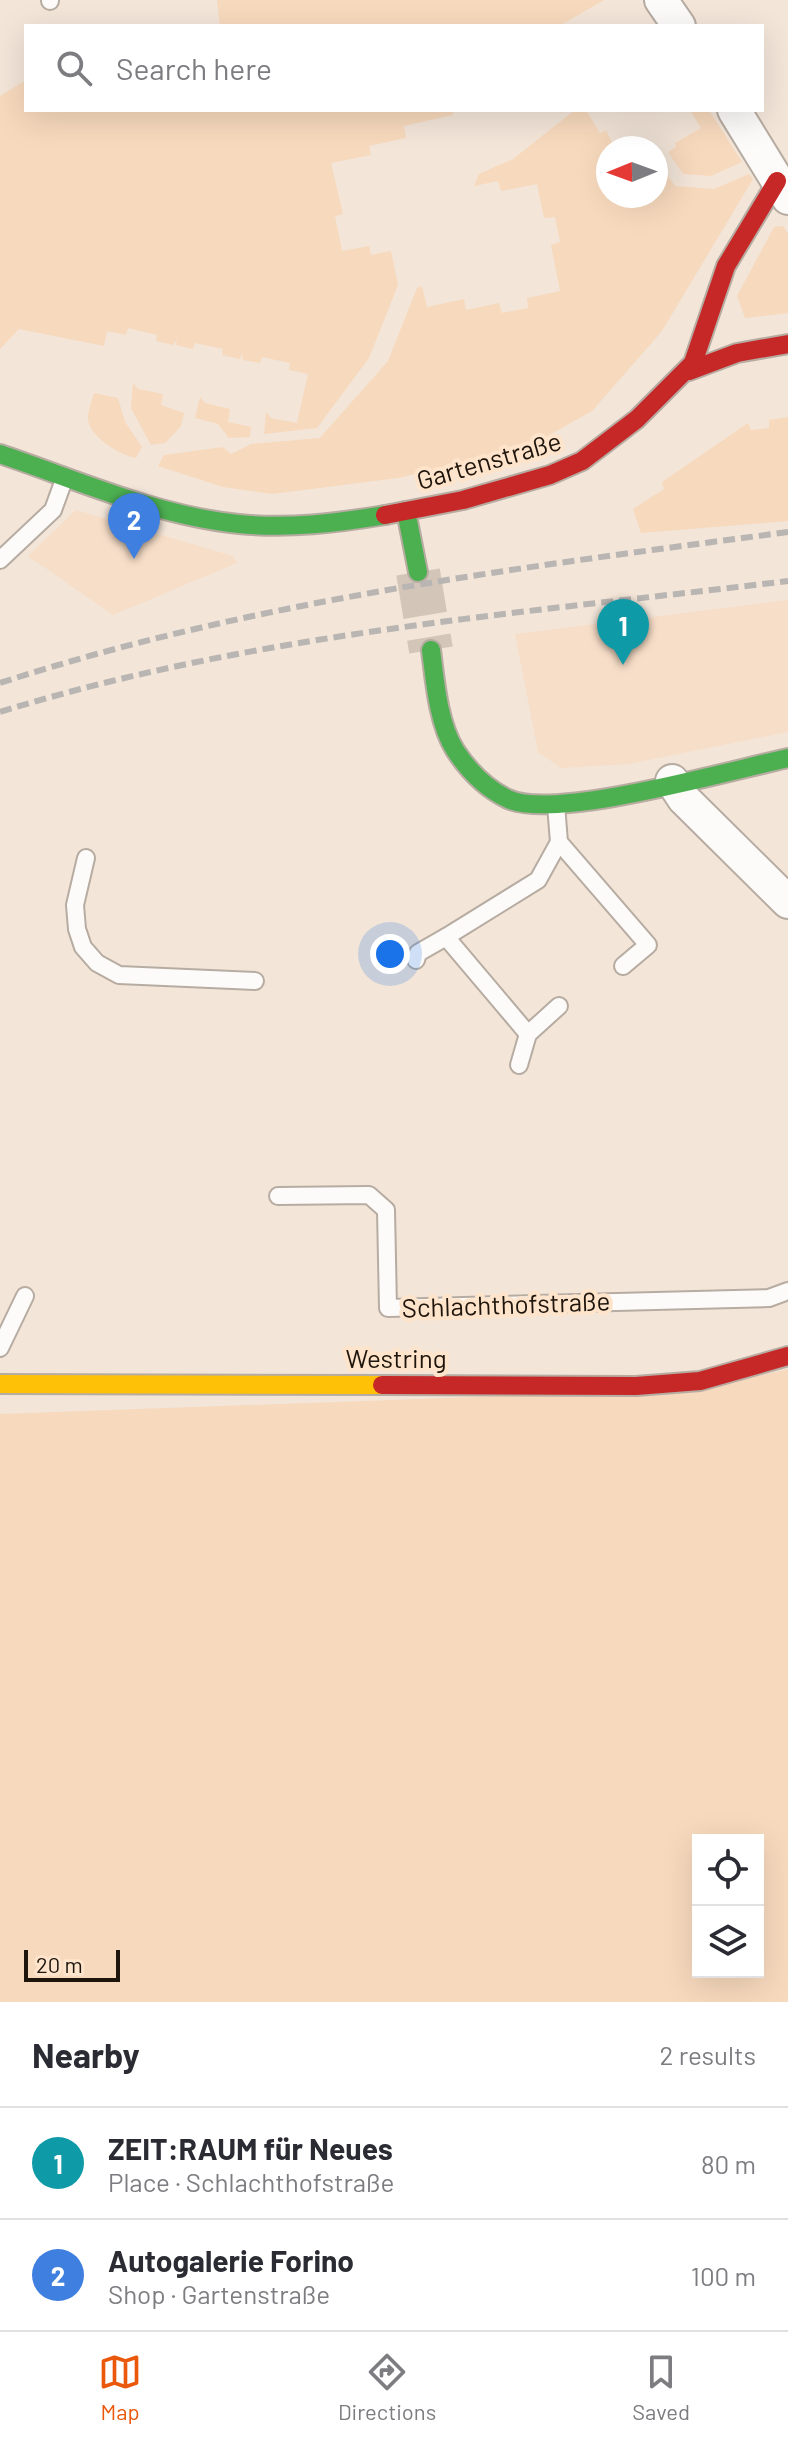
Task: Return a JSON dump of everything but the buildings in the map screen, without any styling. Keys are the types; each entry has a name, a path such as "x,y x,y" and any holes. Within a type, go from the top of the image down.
{"street":[{"path":"661,0 678,24"},
{"path":"689,371 713,296 738,240 783,189 735,112"},
{"path":"689,371 737,353 788,344"},
{"name":"Gartenstraße","path":"0,454 159,506 239,524 314,524 406,511 533,480 583,461 689,371"},
{"path":"406,511 418,572"},
{"path":"431,650 448,733 463,764 476,778 509,800 556,805 788,758"},
{"path":"672,781 684,799 788,902"},
{"name":"Westring","path":"0,1384 636,1386 700,1381 788,1356"}],"lane":[{"path":"0,560 53,510 66,476"},
{"path":"416,960 418,953 538,880 559,842 556,805"},
{"path":"559,842 648,945 623,966"},
{"path":"86,858 75,905 77,929 83,947 97,963 119,975 255,981"},
{"path":"446,937 528,1034"},
{"path":"519,1065 528,1034 559,1006"},
{"name":"Schlachthofstraße","path":"278,1196 369,1195 386,1210 388,1308 769,1298 788,1291"},
{"path":"0,1348 25,1296"}],"shaded area":[{"path":"217,0 604,0 562,24 220,24"},
{"path":"24,81 24,112 453,112 453,115 404,126 406,138 369,146 371,155 331,163 343,214 335,216 342,251 369,246 371,255 391,251 398,285 369,358 317,428 264,434 266,412 271,418 297,423 308,374 289,370 290,363 262,357 260,363 243,360 242,353 240,359 222,355 223,349 195,343 193,349 176,345 177,339 173,345 156,341 157,335 128,328 126,335 107,331 104,346 19,329 0,349 0,96"},
{"path":"572,112 587,112 600,133 606,130 609,136 596,136 596,208 668,208 668,176 675,186 714,189 749,174 753,179 662,331 592,411 528,447 398,478 272,494 223,487 158,466 164,455 223,447 231,454 251,444 320,438 388,361 417,288 422,286 427,307 464,299 466,310 499,303 502,313 528,308 527,298 560,291 551,245 560,242 555,217 544,218 537,184 501,191 498,181 474,186 479,174 513,159"},
{"path":"691,112 710,112 742,162 711,176 683,174 668,152 676,147 675,143 701,128"},
{"path":"783,226 788,234 788,313 745,318 737,296 774,227"},
{"path":"133,383 138,389 163,394 161,405 184,413 181,426 165,443 151,445 131,408"},
{"path":"94,393 118,398 125,422 142,447 136,458 114,449 93,432 88,418"},
{"path":"200,397 205,403 230,409 228,422 251,427 250,437 229,438 218,424 195,418"},
{"path":"788,417 788,521 641,533 633,509 664,489 662,482 748,423 751,430 769,428 769,420"},
{"path":"76,510 233,556 237,563 113,615 28,556"},
{"path":"788,600 788,732 629,764 561,768 538,752 515,634"},
{"path":"788,1369 788,2002 0,2002 0,1414 700,1389"}],"tunnel":[{"path":"418,572 431,650"}],"railway":[{"path":"0,683 193,629 292,608 489,573 788,532"},
{"path":"0,712 96,685 292,644 490,616 788,581"}],"traffic: fast":[{"path":"0,454 118,496 208,520 294,525 385,515"},
{"path":"406,511 418,572"},
{"path":"431,650 438,702 449,739 478,778 508,799 531,804 602,799 788,758"}],"traffic: slow":[{"path":"0,1384 382,1385"}],"traffic: jam":[{"path":"385,515 463,500 550,475 582,461 637,419 693,363 726,266 777,181"},
{"path":"689,371 737,353 788,344"},
{"path":"382,1385 636,1386 700,1381 788,1356"}],"place":[{"name":"Autogalerie Forino","path":"134,559"},
{"name":"ZEIT:RAUM für Neues","path":"623,665"}]}
